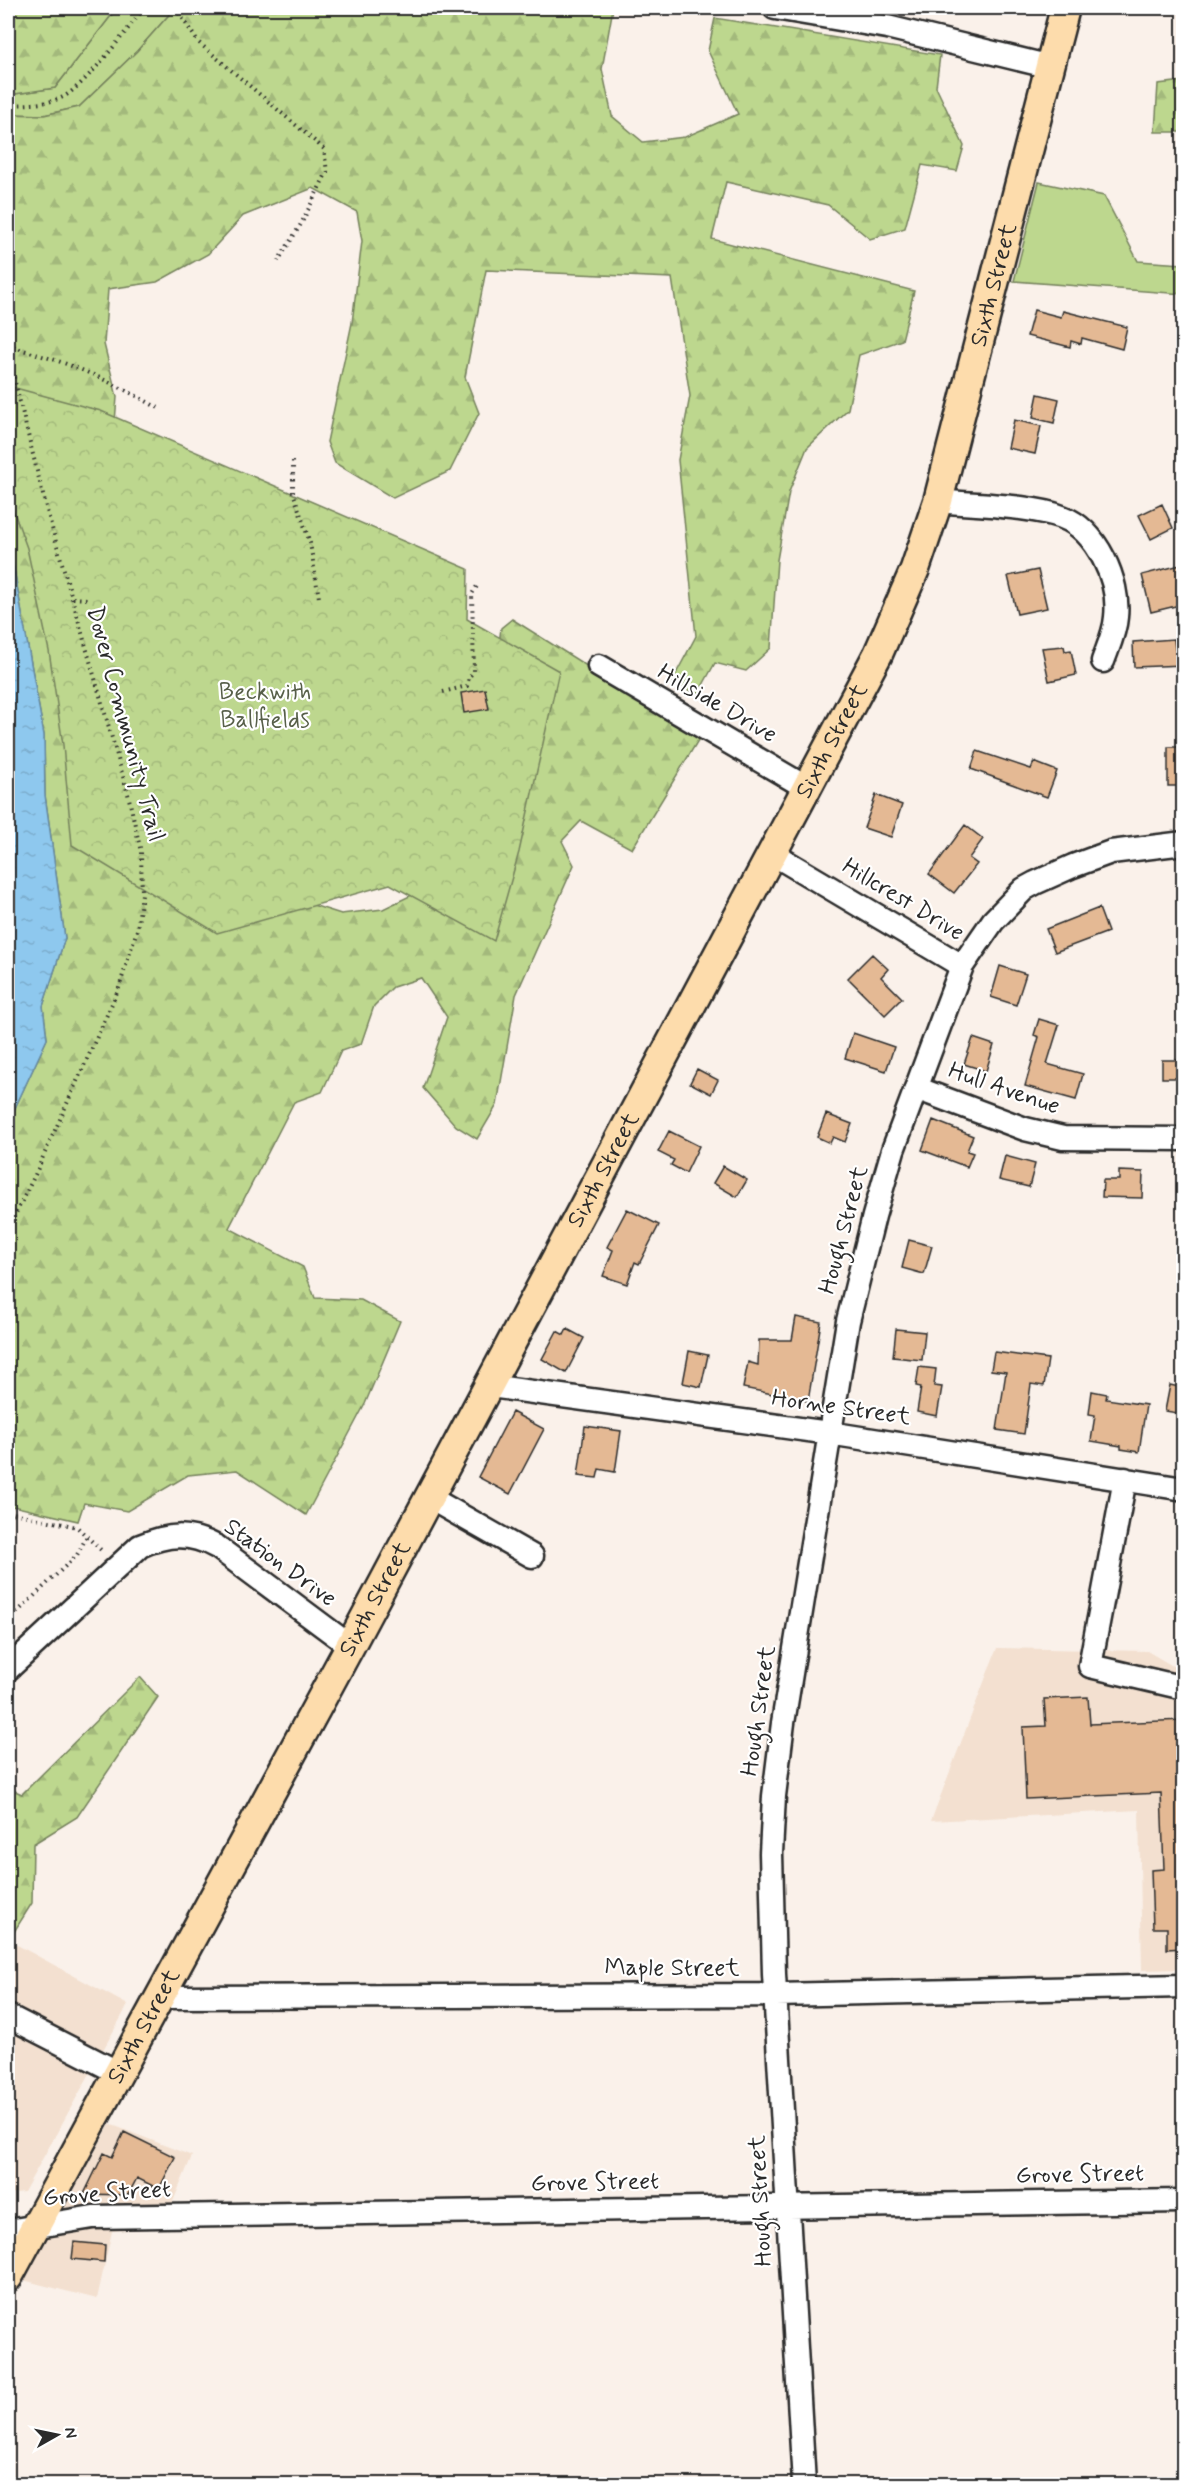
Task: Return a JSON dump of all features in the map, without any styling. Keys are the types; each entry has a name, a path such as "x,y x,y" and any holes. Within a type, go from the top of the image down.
{"main road":[{"name":"Sixth Street","path":"8,2277 490,1386 773,854 898,612 938,501 1065,8"}],"street":[{"path":"775,8 887,27 1051,67"},
{"path":"938,501 1050,513 1065,518 1086,534 1102,556 1116,595 1114,631 1102,661"},
{"name":"Hillside Drive","path":"599,666 807,788"},
{"name":"Hillcrest Drive","path":"773,854 962,966 993,921 1024,889 1073,866 1111,852 1184,843"},
{"name":"Hough Street","path":"804,2484 776,1995 771,1853 774,1796 785,1711 848,1321 866,1244 893,1150 962,966"},
{"name":"Hull Avenue","path":"916,1088 1025,1129 1063,1138 1184,1139"},
{"name":"Horne Street","path":"490,1386 829,1433 1184,1489"},
{"path":"1125,1479 1090,1666 1184,1688"},
{"path":"430,1498 532,1556"},
{"name":"Station Drive","path":"8,1669 140,1546 160,1537 178,1534 205,1540 217,1546 350,1646"},
{"name":"Maple Street","path":"160,1997 776,1995 1184,1986"},
{"path":"8,2016 118,2073"},
{"name":"Grove Street","path":"8,2231 93,2217 1184,2201"}],"path":[{"path":"8,105 47,102 73,90 121,38 144,8"},
{"path":"176,8 198,42 324,149 327,172 301,224 278,261"},
{"path":"8,344 27,353 98,376 162,410"},
{"name":"Dover Community Trail","path":"8,354 46,507 130,806 141,852 142,894 137,930 119,988 34,1178 8,1228"},
{"path":"293,461 293,492 310,543 320,598"},
{"path":"443,692 467,686 469,677 474,671 472,594 479,583"},
{"path":"73,598 88,599"},
{"path":"8,1512 77,1527 116,1566"},
{"path":"8,1621 77,1555 87,1536"}],"shaded area":[{"path":"997,1648 1147,1651 1183,1672 1183,1969 1142,1970 1139,1810 931,1821"},
{"path":"8,1940 128,2005 24,2192 8,2194"},
{"path":"110,2124 192,2156 162,2228 112,2231 97,2299 23,2280"}],"green space":[{"path":"8,8 117,8 55,88 8,95"},
{"path":"117,8 175,8 137,51 79,107 44,115 8,114 8,95 55,88"},
{"path":"175,8 438,8 452,10 454,8 613,8 602,69 612,116 643,142 685,137 738,114 708,51 715,18 940,55 936,87 964,146 957,171 922,165 905,228 870,239 828,205 726,182 712,239 914,291 902,340 859,355 848,409 807,448 789,492 777,560 771,648 746,671 715,663 698,694 671,683 696,636 678,460 690,396 672,278 486,270 465,377 479,413 450,471 393,498 335,463 327,442 352,323 362,241 357,212 313,188 243,216 208,254 157,282 108,289 104,344 117,397 111,472 134,848 341,914 383,909 414,894 494,683 501,628 512,619 700,737 632,849 581,821 562,841 574,865 516,995 497,1105 477,1139 456,1126 423,1088 447,1017 421,978 393,987 374,1006 361,1044 341,1051 322,1092 294,1102 229,1228 303,1267 315,1298 361,1300 400,1321 365,1404 306,1515 237,1470 188,1475 127,1511 84,1503 78,1521 13,1506 8,1514 8,1123 47,1039 43,1006 65,938 45,795 44,735 13,564 8,553 8,114 44,115 79,107 137,51"},
{"path":"1183,81 1183,132 1155,132 1158,84"},
{"path":"1039,182 1104,196 1138,261 1183,264 1183,294 1014,281"},
{"name":"Beckwith Ballfields","path":"8,386 101,411 468,569 467,619 559,671 519,852 494,941 390,884 217,933 72,845 63,745 49,651 27,548 8,496"},
{"path":"140,1677 158,1697 77,1817 33,1844 32,1903 10,1942 8,1941 8,1788 22,1794"}],"water":[{"path":"8,553 13,564 44,735 45,795 65,938 43,1006 47,1039 8,1123"}],"building":[{"path":"1034,310 1061,317 1063,311 1127,327 1122,349 1082,338 1081,344 1071,341 1070,347 1027,336"},
{"path":"1038,394 1059,399 1054,423 1033,418"},
{"path":"1014,420 1041,426 1035,454 1008,448"},
{"path":"1162,504 1173,528 1151,539 1139,515"},
{"path":"1184,564 1184,604 1151,612 1142,575"},
{"path":"1038,570 1047,608 1017,614 1008,576"},
{"path":"1174,639 1175,650 1184,650 1184,665 1134,667 1133,642"},
{"path":"1064,646 1065,651 1071,650 1076,675 1049,681 1042,648"},
{"path":"485,689 489,709 464,713 461,693"},
{"path":"1168,747 1184,747 1184,786 1168,786"},
{"path":"977,751 1031,769 1034,762 1057,771 1047,797 971,769"},
{"path":"876,795 902,805 891,837 864,828"},
{"path":"965,825 983,839 969,858 977,864 954,893 929,874"},
{"path":"1099,908 1108,932 1055,952 1046,929"},
{"path":"872,954 888,969 881,977 902,998 885,1015 848,978"},
{"path":"1000,966 1026,974 1016,1005 991,997"},
{"path":"1039,1019 1059,1025 1047,1064 1083,1074 1076,1100 1025,1086 1039,1037 1034,1035"},
{"path":"853,1033 894,1047 886,1071 845,1058"},
{"path":"973,1038 994,1045 986,1071 964,1064"},
{"path":"1162,1060 1184,1060 1184,1078 1162,1078"},
{"path":"697,1069 718,1080 711,1094 690,1083"},
{"path":"826,1114 852,1124 845,1142 833,1137 830,1143 817,1137"},
{"path":"933,1120 973,1136 967,1151 973,1153 967,1167 922,1150"},
{"path":"669,1131 699,1146 686,1173 671,1165 674,1160 658,1152"},
{"path":"1005,1156 1035,1164 1029,1187 999,1180"},
{"path":"723,1166 747,1180 737,1197 713,1183"},
{"path":"1119,1171 1143,1172 1142,1198 1102,1197 1103,1180 1119,1180"},
{"path":"627,1209 659,1225 639,1264 635,1262 627,1284 603,1276 613,1250 607,1247"},
{"path":"909,1240 932,1246 924,1274 902,1268"},
{"path":"796,1317 821,1322 808,1401 743,1388 748,1362 758,1365 759,1340 792,1340"},
{"path":"567,1329 584,1338 566,1373 542,1359 557,1331 564,1335"},
{"path":"896,1329 925,1332 922,1360 893,1357"},
{"path":"689,1351 708,1355 701,1387 683,1383"},
{"path":"994,1352 1048,1359 1044,1386 1031,1384 1024,1434 997,1430 1006,1372 991,1370"},
{"path":"919,1367 936,1369 934,1386 942,1387 937,1416 917,1412 921,1387 916,1386"},
{"path":"1170,1385 1184,1388 1184,1414 1165,1411"},
{"path":"1092,1391 1107,1394 1106,1399 1146,1405 1139,1452 1121,1449 1121,1446 1091,1441 1095,1415 1089,1414"},
{"path":"512,1412 544,1429 510,1494 478,1477"},
{"path":"585,1426 621,1431 615,1472 599,1469 597,1478 578,1476"},
{"path":"1088,1697 1090,1724 1184,1720 1184,1948 1167,1949 1167,1928 1153,1928 1151,1870 1164,1869 1161,1793 1026,1799 1023,1727 1046,1726 1044,1699"},
{"path":"124,2132 175,2157 159,2189 137,2178 128,2195 84,2194 104,2153 112,2157"},
{"path":"74,2242 105,2245 104,2262 72,2259"}]}
